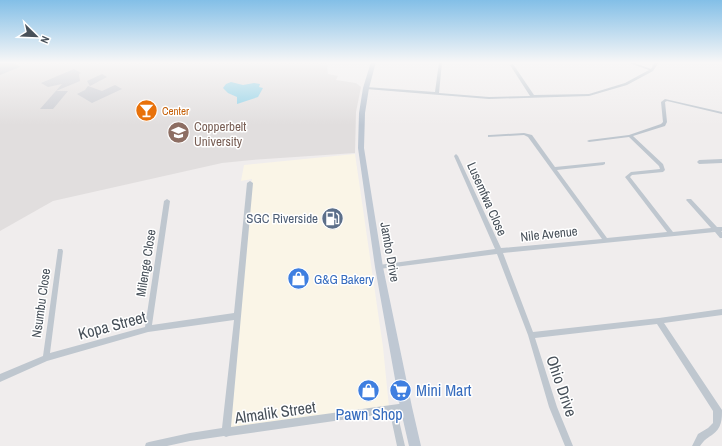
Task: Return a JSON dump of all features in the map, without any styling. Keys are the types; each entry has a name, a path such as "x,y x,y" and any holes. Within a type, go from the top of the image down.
{"main road":[{"name":"Jambo Drive","path":"368,83 362,113 361,148 379,267 415,446"}],"street":[{"path":"437,94 438,83"},
{"path":"524,83 533,97"},
{"path":"366,88 489,98 595,94 628,83"},
{"path":"589,141 630,136 665,124 663,102 666,100 722,112"},
{"path":"490,136 527,134 605,239"},
{"path":"630,136 661,165 663,170 631,174 627,177 671,233"},
{"name":"Lusemfwa Close","path":"456,156 498,251 531,334"},
{"path":"699,162 722,161"},
{"path":"554,170 603,163"},
{"path":"226,433 250,183"},
{"path":"689,200 719,229 722,236"},
{"name":"Milenge Close","path":"148,329 167,201"},
{"name":"Nile Avenue","path":"379,267 498,251 605,239 719,229"},
{"name":"Nsumbu Close","path":"46,358 60,251"},
{"path":"531,334 659,321 722,312"},
{"name":"Kopa Street","path":"0,378 46,358 148,329 237,316"},
{"path":"659,321 720,412 718,424 711,431 701,437 696,446"},
{"name":"Ohio Drive","path":"531,334 553,407 569,446"},
{"name":"Almalik Street","path":"154,446 190,437 406,407"},
{"path":"393,410 401,446"}],"shaded area":[{"name":"Copperbelt University","path":"0,83 355,83 361,87 356,112 355,153 222,163 53,201 0,231"},
{"path":"355,154 383,347 389,407 228,431 252,179 241,181 244,165"}],"water":[{"path":"234,83 243,85 254,83 260,84 259,87 263,88 258,97 237,104 237,97 228,93 223,88 226,84"}],"building":[{"path":"41,83 76,83 56,91 68,91 53,109 40,109 62,84 48,87"},
{"path":"88,83 96,83 90,86"},
{"path":"115,85 122,89 92,103 77,94 85,90 88,86 102,91"}],"place":[{"name":"Center","path":"146,111"},
{"name":"Copperbelt University","path":"178,133"},
{"name":"SGC Riverside","path":"333,218"},
{"name":"G&G Bakery","path":"298,279"},
{"name":"Pawn Shop","path":"369,390"},
{"name":"Mini Mart","path":"401,390"}]}
